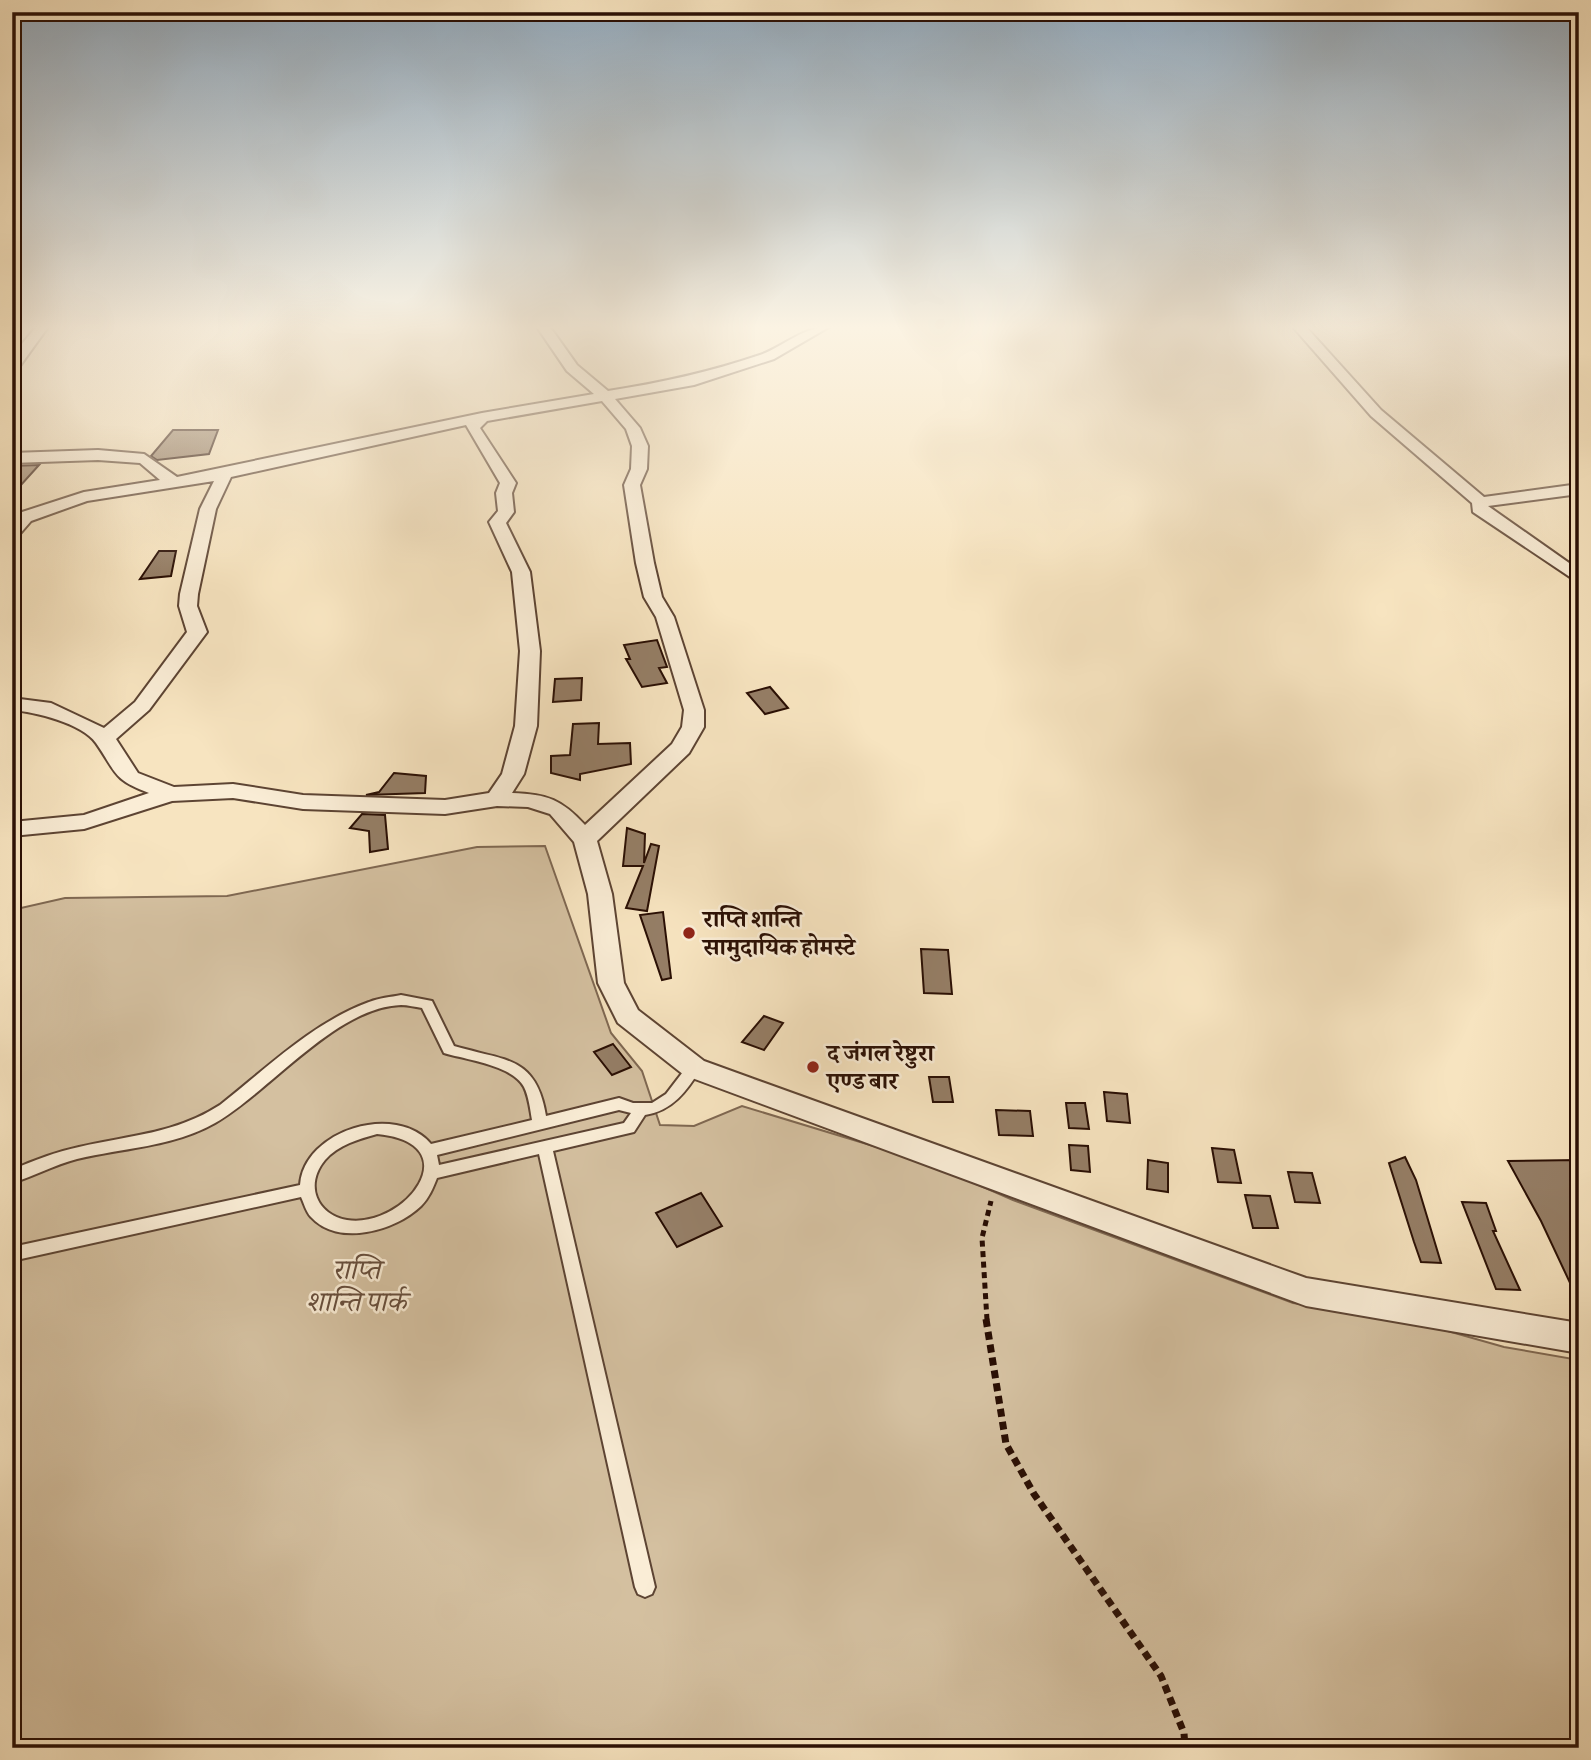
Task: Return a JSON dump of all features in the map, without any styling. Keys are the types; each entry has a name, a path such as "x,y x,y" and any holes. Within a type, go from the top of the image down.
{"street":[{"path":"12,532 25,517 60,503 172,481 225,474 482,417 531,409"},
{"path":"585,840 605,817 681,748 693,727 694,710 665,618 653,597 645,563 632,485 639,470 640,446 633,428 617,409"},
{"path":"1373,409 1480,502 1579,489"},
{"path":"482,417 472,427 508,483 504,493 506,512 498,522 521,572 530,651 526,726 513,774 497,799"},
{"path":"12,458 98,455 144,459 153,463 172,481"},
{"path":"105,738 142,706 190,645 197,632 188,606 189,594 208,509 225,474"},
{"path":"1480,502 1479,508 1579,578"},
{"path":"12,704 44,707 105,738 112,754 130,778 172,794"},
{"path":"12,829 56,827 96,820 147,799 172,794 233,792 303,802 445,807 497,799 530,800 558,809 585,840 600,894 611,983 628,1016 694,1068 998,1177 1306,1292 1579,1338"}],"lane":[{"path":"12,1177 87,1151 185,1132 224,1110 300,1049 347,1017 383,1004 413,999 427,1004 449,1049 516,1068 532,1082 540,1124"},
{"path":"428,1151 619,1104 639,1112 664,1106 694,1068"},
{"path":"431,1173 629,1128 639,1112"},
{"path":"386,1128 409,1133 428,1151 431,1173 419,1196 409,1207 380,1222 364,1226 334,1223 313,1210 306,1190 308,1171 317,1158 344,1137 360,1131 386,1128"},
{"path":"545,1147 645,1587"},
{"path":"12,1254 306,1190"}],"path":[{"path":"998,1177 982,1238 984,1303 1006,1444 1034,1494 1161,1676 1184,1733 1185,1748"}],"green space":[{"name":"राप्ति शान्ति पार्क","path":"545,846 611,1033 642,1071 660,1125 694,1126 742,1106 926,1162 1013,1200 1293,1303 1409,1320 1504,1347 1579,1360 1579,1748 12,1748 12,910 65,898 227,896 477,847"}],"building":[{"path":"173,430 218,430 209,454 157,460 151,456"},
{"path":"39,465 12,495 12,466"},
{"path":"159,551 176,551 171,576 140,579"},
{"path":"657,640 667,667 659,668 667,683 642,687 626,659 630,659 624,645"},
{"path":"582,678 581,700 553,702 555,679"},
{"path":"770,687 788,708 765,714 747,693"},
{"path":"599,723 598,744 630,743 631,764 580,774 580,780 551,773 551,756 570,755 573,724"},
{"path":"394,773 426,776 425,793 366,795 379,792"},
{"path":"362,814 385,815 388,849 370,852 369,831 350,828"},
{"path":"627,828 645,834 644,863 651,844 659,846 647,911 626,908 643,866 623,866"},
{"path":"663,912 671,978 662,980 640,915"},
{"path":"921,949 948,950 952,994 924,993"},
{"path":"764,1016 783,1023 764,1050 742,1042"},
{"path":"613,1044 631,1067 612,1075 594,1052"},
{"path":"929,1077 949,1077 953,1102 933,1102"},
{"path":"1104,1092 1127,1094 1130,1123 1107,1121"},
{"path":"1066,1103 1085,1103 1089,1129 1069,1128"},
{"path":"996,1110 1030,1111 1033,1136 999,1135"},
{"path":"1069,1145 1088,1146 1090,1172 1071,1170"},
{"path":"1212,1148 1234,1150 1241,1183 1218,1182"},
{"path":"1405,1157 1416,1180 1441,1263 1421,1262 1414,1242 1389,1163"},
{"path":"1148,1160 1168,1163 1168,1192 1147,1189"},
{"path":"1579,1160 1579,1302 1541,1221 1508,1161"},
{"path":"1288,1172 1312,1173 1320,1203 1295,1202"},
{"path":"701,1193 722,1226 677,1247 656,1213"},
{"path":"1245,1195 1270,1196 1278,1228 1253,1228"},
{"path":"1462,1202 1486,1203 1496,1231 1493,1231 1520,1290 1496,1289"}],"place":[{"name":"राप्ति शान्ति सामुदायिक होमस्टे","path":"689,933"},
{"name":"द जंगल रेष्टुरा एण्ड बार","path":"813,1067"}]}
